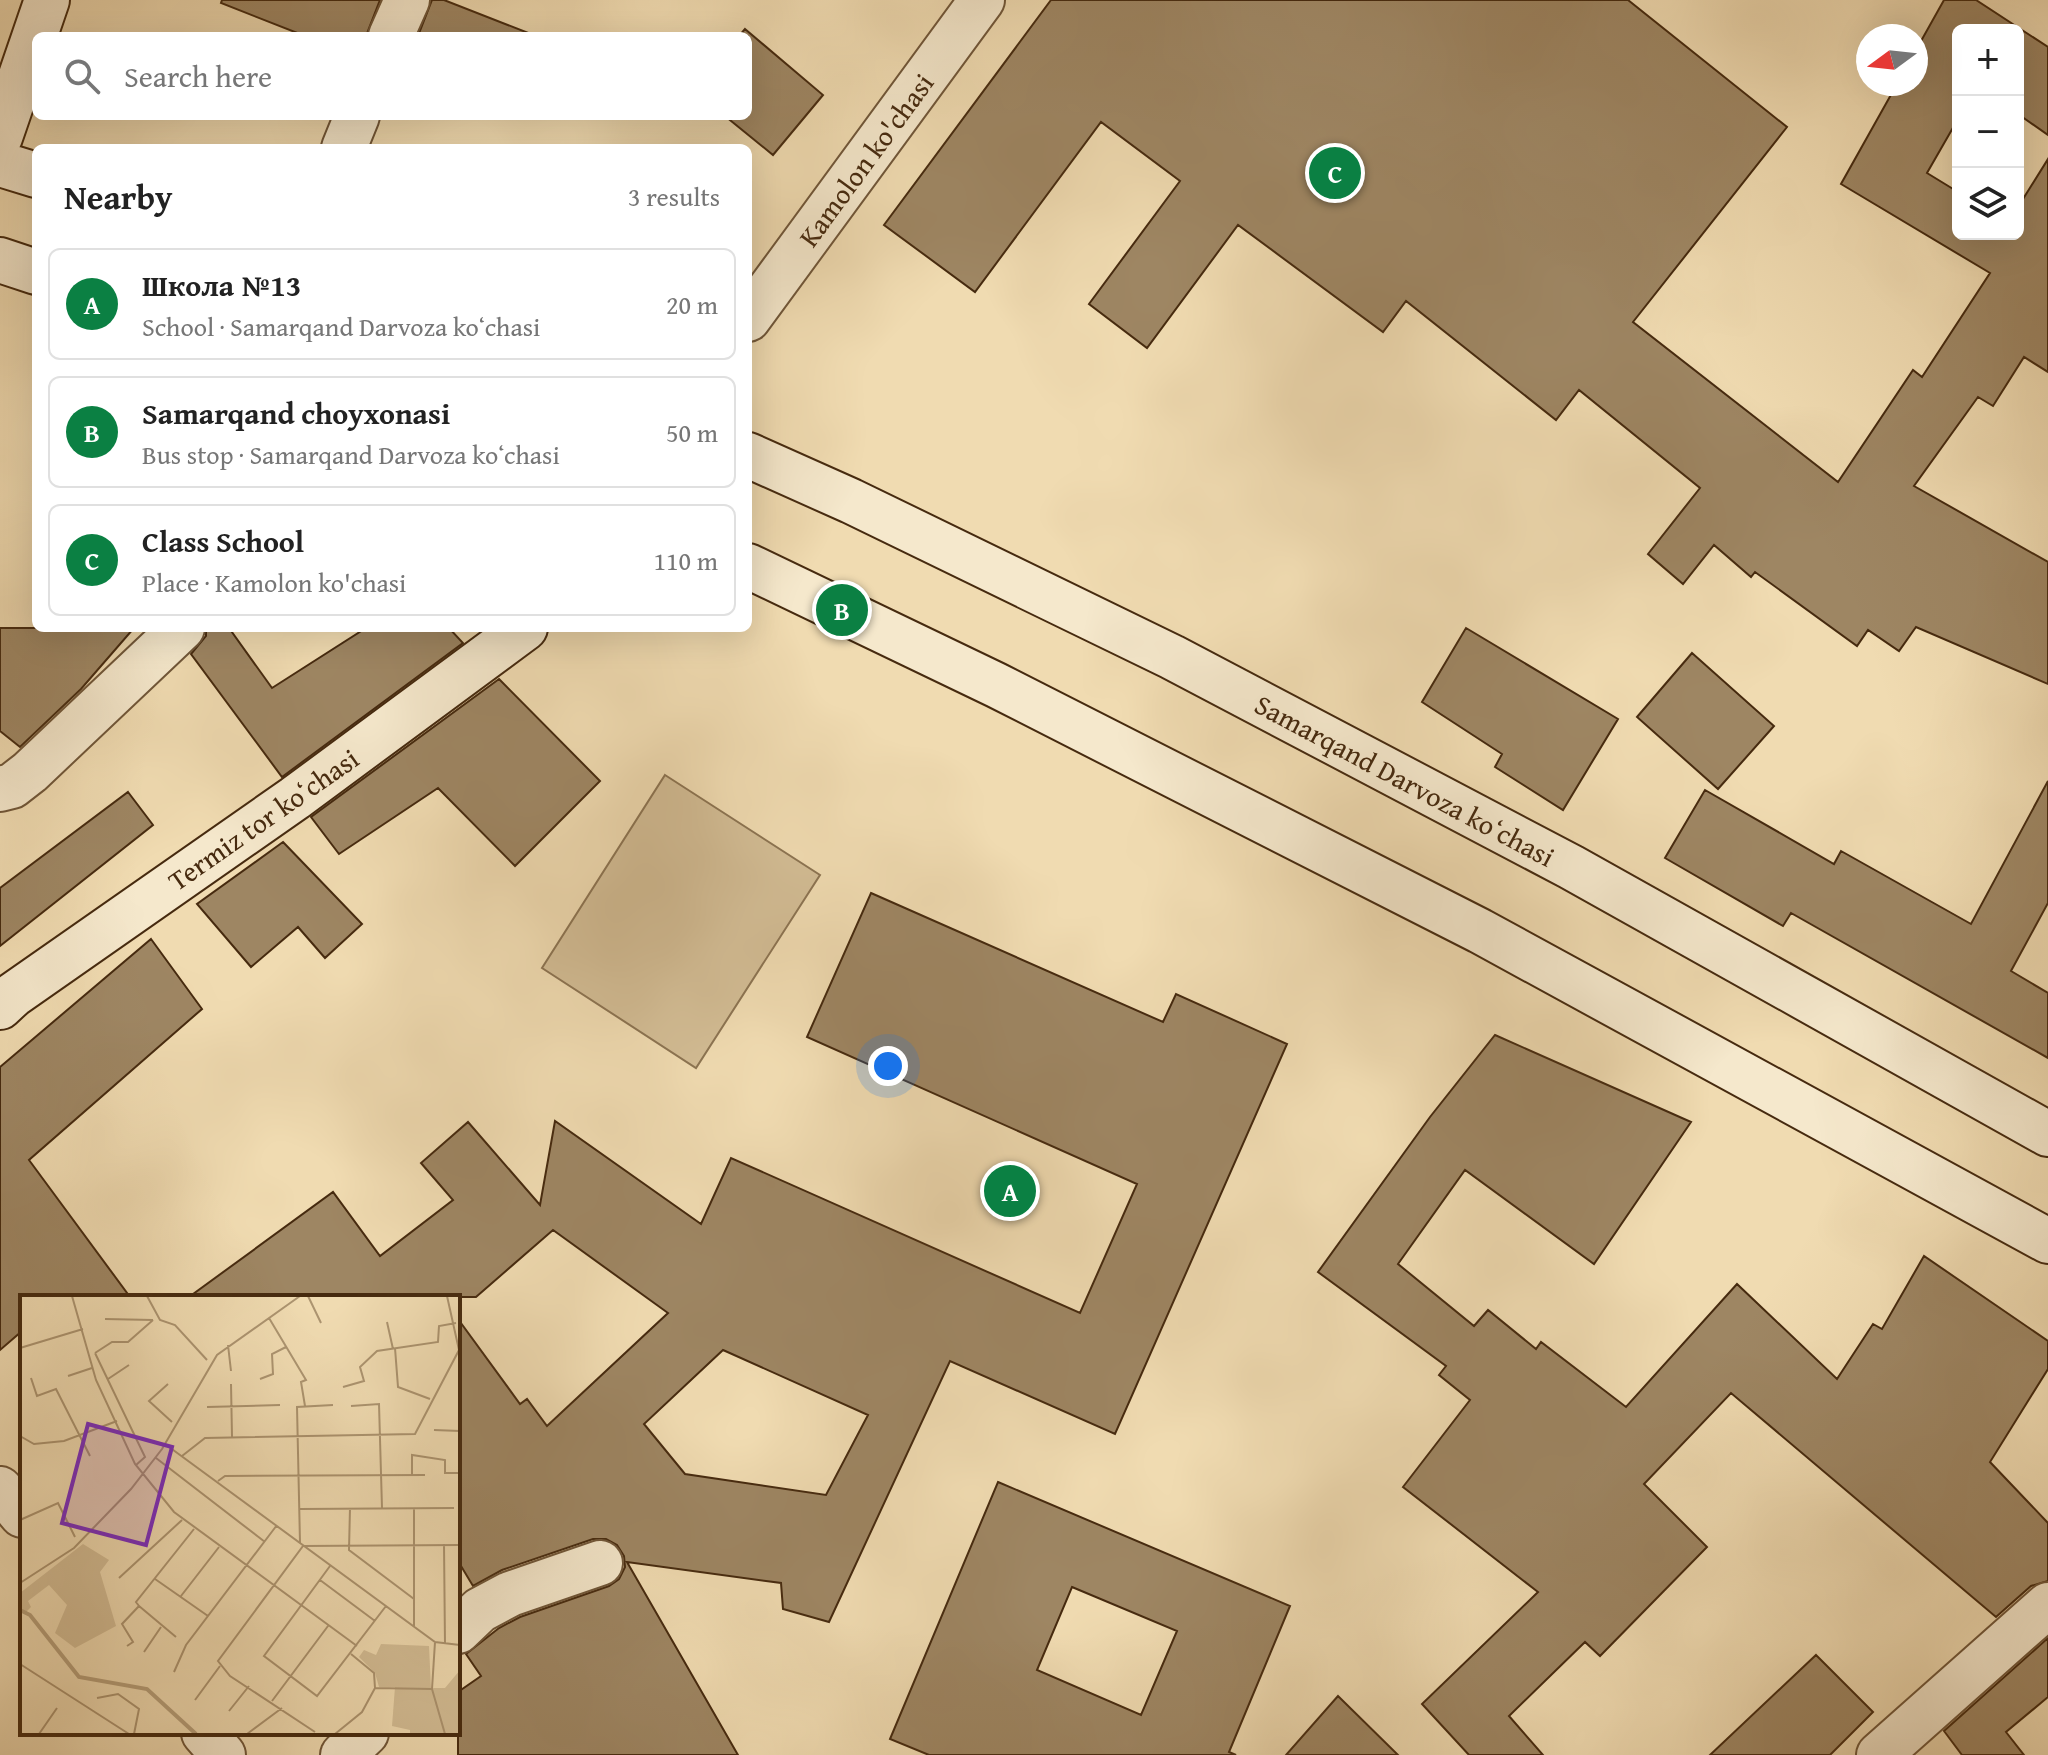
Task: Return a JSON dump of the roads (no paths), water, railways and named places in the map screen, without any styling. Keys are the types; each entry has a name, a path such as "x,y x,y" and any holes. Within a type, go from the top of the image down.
{"main road":[{"path":"36,32 47,0"},
{"path":"393,32 407,0"},
{"name":"Kamolon ko'chasi","path":"752,314 982,0"},
{"path":"0,137 32,44"},
{"path":"346,144 355,120"},
{"path":"0,164 32,174"},
{"path":"0,260 32,271"},
{"name":"Samarqand Darvoza koʻchasi","path":"752,457 922,535 1200,672 1571,867 2048,1134"},
{"path":"752,568 996,685 1480,931 2048,1241"},
{"path":"0,789 12,786 30,772 178,632"},
{"name":"Termiz tor koʻchasi","path":"0,1007 295,798 520,632"},
{"path":"0,1489 20,1513"},
{"path":"460,1629 480,1610 510,1594 600,1563"},
{"path":"1879,1755 2048,1605"},
{"path":"206,1735 223,1755"},
{"path":"343,1755 364,1735"}],"place":[{"name":"Class School","path":"1335,173"},
{"name":"Samarqand choyxonasi","path":"842,610"},
{"name":"Школа №13","path":"1010,1191"}]}
